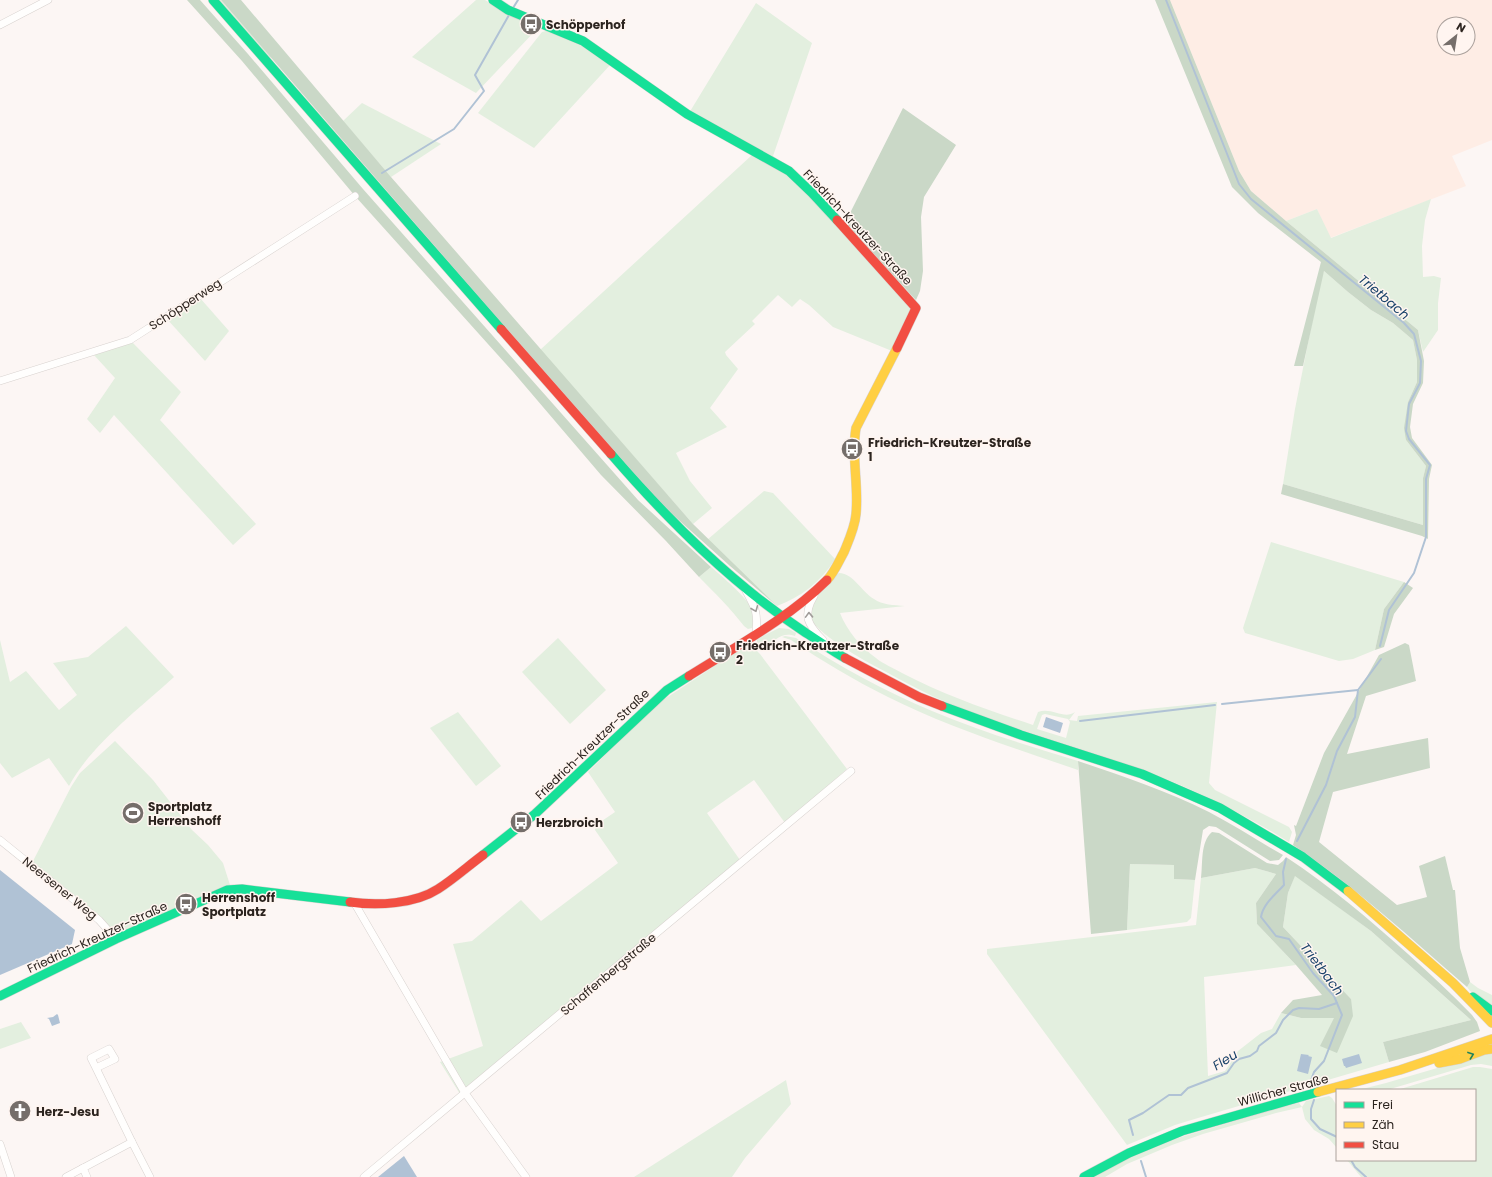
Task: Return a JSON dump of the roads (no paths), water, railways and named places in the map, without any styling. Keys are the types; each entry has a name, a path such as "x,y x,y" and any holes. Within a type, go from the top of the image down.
{"main road":[{"path":"212,0 619,464 688,537 742,586 782,617 840,655 919,697 950,710 1114,764 1170,785 1220,808 1276,840 1303,857 1357,898 1453,983 1492,1023"},
{"name":"Friedrich-Kreutzer-Straße","path":"0,996 116,939 211,896 230,889 355,904 379,904 407,900 426,895 438,889 535,814 662,694 803,602 829,578 839,562 849,540 856,515 857,494 854,439 856,428 916,308 812,193 789,171 687,114 583,40 508,10 493,0"},
{"path":"1453,983 1491,1010"},
{"name":"Willicher Straße","path":"1084,1177 1138,1149 1188,1129 1423,1063 1492,1038"},
{"path":"1423,1063 1439,1063 1492,1049"}],"street":[{"path":"0,25 48,0"},
{"name":"Schöpperweg","path":"0,381 130,340 355,196"},
{"path":"742,586 758,617 756,634"},
{"name":"Friedrich-Kreutzer-Straße","path":"816,591 808,608 807,616 809,623 818,635 840,655"},
{"name":"Schaffenbergstraße","path":"364,1177 851,771"},
{"name":"Neersener Weg","path":"0,840 99,920 116,939"},
{"path":"355,904 465,1093 526,1177"},
{"path":"96,1068 150,1177"},
{"path":"66,1177 132,1142"},
{"path":"0,1144 11,1177"},
{"path":"83,1168 87,1177"}],"water":[{"path":"1046,717 1063,723 1060,733 1043,727"},
{"path":"0,870 75,930 72,944 0,975"},
{"path":"57,1014 60,1023 52,1026 47,1018 53,1017"},
{"path":"1301,1054 1312,1057 1308,1074 1297,1071"},
{"path":"1359,1054 1362,1063 1346,1068 1344,1066 1342,1059"},
{"path":"404,1156 417,1177 378,1177"}],"waterway":[{"path":"513,8 518,0"},
{"name":"Trietbach","path":"1166,0 1239,184 1251,199 1404,323 1414,334 1421,361 1420,383 1409,404 1406,431 1409,439 1430,465 1426,479 1426,537 1414,573 1389,610 1380,646"},
{"path":"382,173 454,129 484,91 475,75 509,15"},
{"name":"Trietbach","path":"1297,841 1326,785 1337,751 1355,717 1358,690 1381,659"},
{"path":"1222,704 1358,690"},
{"path":"1080,721 1215,705"},
{"name":"Trietbach","path":"1286,859 1283,872 1284,885 1264,908 1261,917 1276,936 1289,939 1313,973 1334,996 1342,1015 1324,1061 1314,1072 1310,1083"},
{"name":"Fleu","path":"1133,1135 1129,1120 1143,1113 1169,1095 1181,1095 1188,1088 1227,1073 1234,1063 1239,1059 1250,1056 1257,1051 1259,1046 1276,1033 1283,1020 1293,1010 1299,1008 1319,1009 1337,1003"},
{"name":"Trietbach","path":"1314,1100 1311,1109 1311,1119 1320,1129 1336,1137"},
{"name":"Fleu","path":"1141,1161 1146,1177"},
{"name":"Trietbach","path":"1352,1161 1355,1167 1366,1177"}],"place":[{"name":"Schöpperhof","path":"531,24"},
{"name":"Friedrich-Kreutzer-Straße 1","path":"852,449"},
{"name":"Friedrich-Kreutzer-Straße 2","path":"720,652"},
{"name":"Sportplatz Herrenshoff","path":"133,813"},
{"name":"Herzbroich","path":"521,822"},
{"name":"Herrenshoff Sportplatz","path":"186,904"},
{"name":"Herz-Jesu","path":"20,1111"}]}
